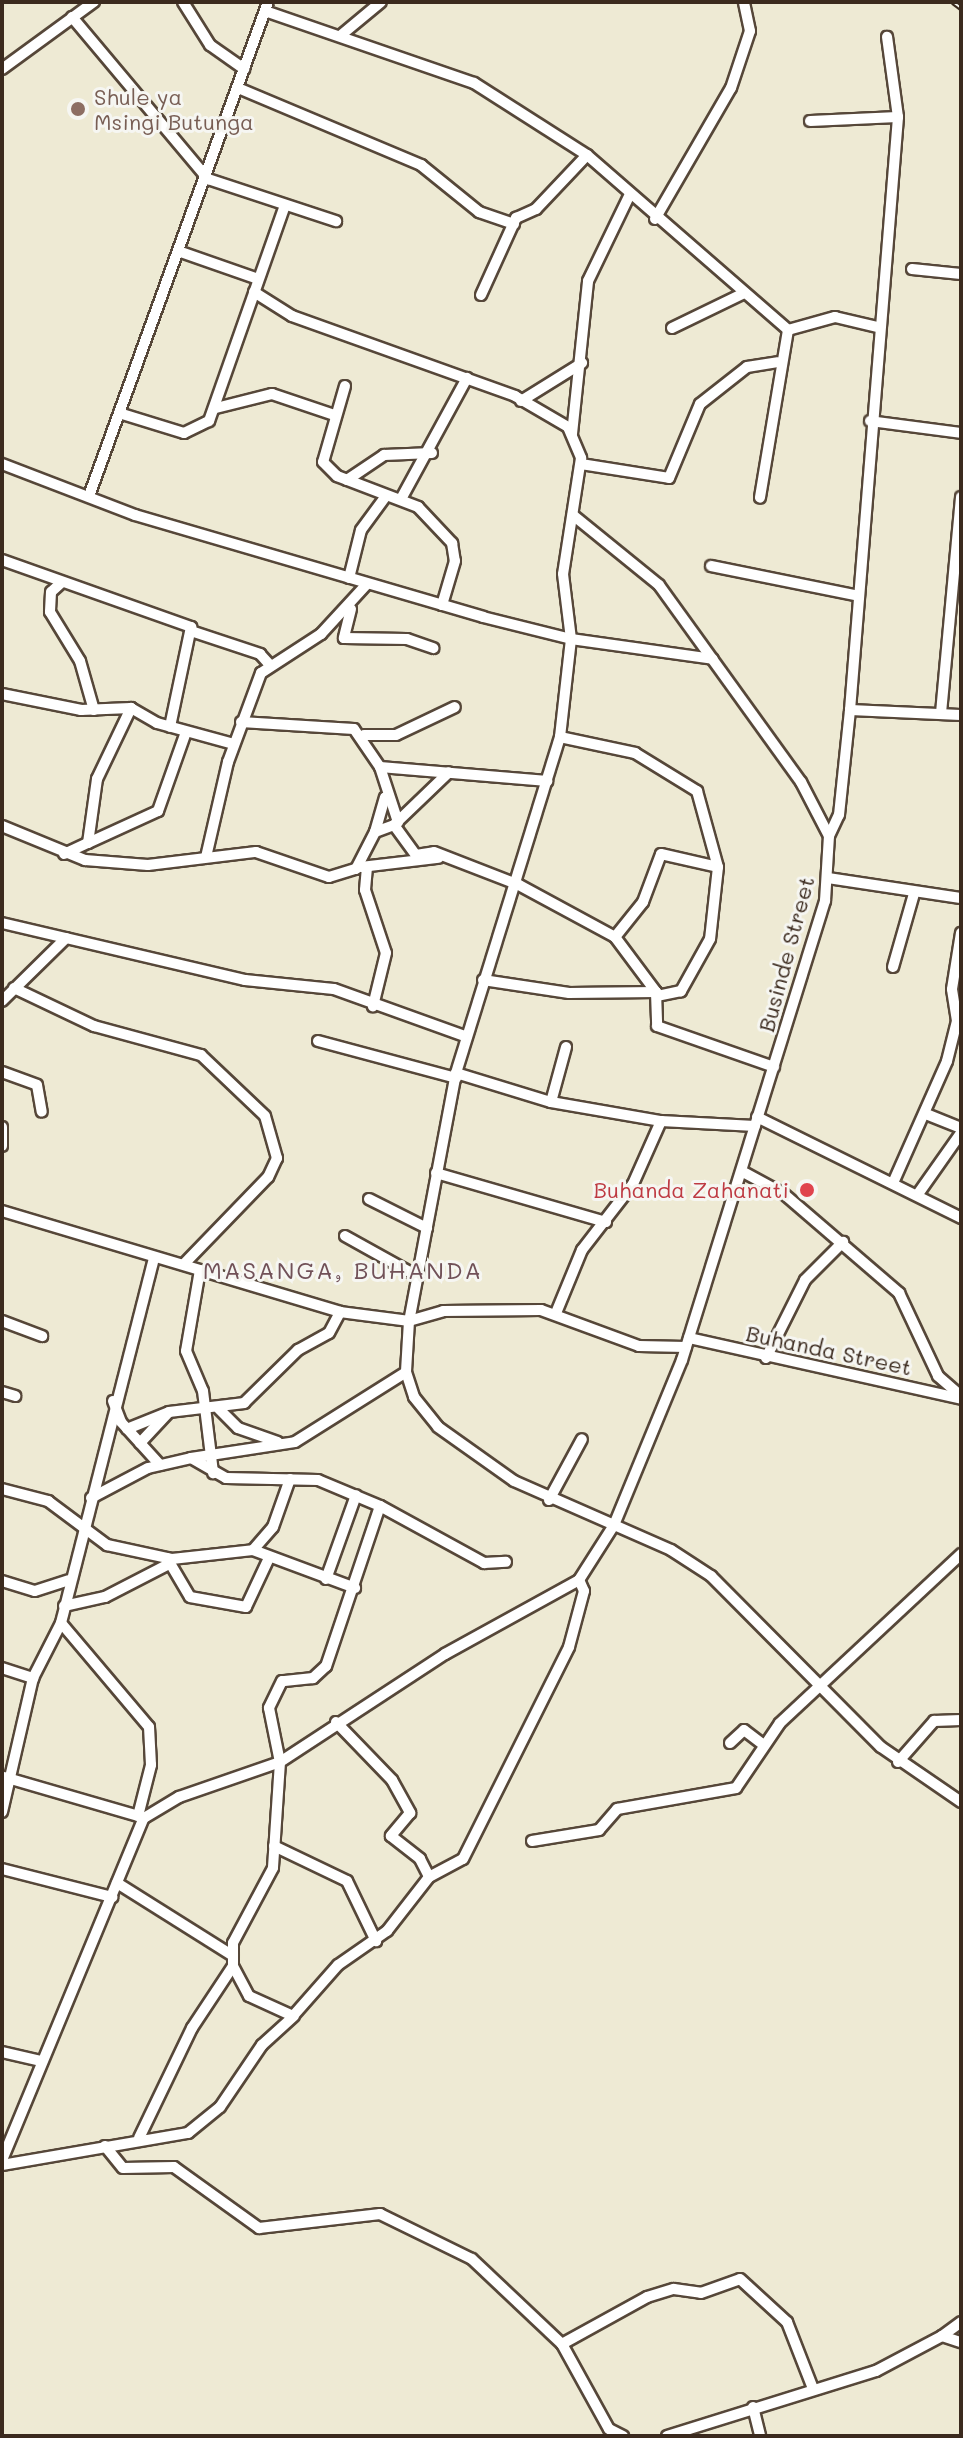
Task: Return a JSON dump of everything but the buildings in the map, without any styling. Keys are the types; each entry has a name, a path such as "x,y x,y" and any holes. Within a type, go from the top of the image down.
{"street":[{"path":"2,69 94,2"},
{"path":"183,2 210,45 244,69"},
{"path":"340,36 381,2"},
{"path":"655,219 731,88 750,31 744,2"},
{"path":"89,496 178,251 208,179 267,6 340,36 474,83 587,155 655,219 788,330"},
{"path":"72,17 208,179 284,208 336,221"},
{"path":"829,836 839,815 850,710 855,595 898,117 887,37"},
{"path":"238,88 411,160 479,212 514,224"},
{"path":"810,121 898,117"},
{"path":"481,295 514,224 587,155"},
{"path":"629,196 593,261 572,434 581,464 563,574 571,639 560,737 456,1076 409,1321 406,1372 414,1397 438,1427 549,1500 614,1525 711,1576 898,1762 961,1802"},
{"path":"119,413 188,433 207,424 216,408 284,208"},
{"path":"178,251 258,279"},
{"path":"912,269 961,274"},
{"path":"254,292 292,316 467,378 521,401 572,434"},
{"path":"672,328 742,294"},
{"path":"788,330 835,317 877,327"},
{"path":"760,498 778,362 788,330"},
{"path":"581,464 669,478 700,404 747,367 778,362"},
{"path":"521,401 582,363"},
{"path":"401,499 432,453 467,378"},
{"path":"345,386 334,415 323,462 347,480 401,499 452,543 455,561 442,605"},
{"path":"216,408 272,394 334,415"},
{"path":"870,421 961,433"},
{"path":"347,480 384,455 432,453"},
{"path":"2,464 89,496 442,605 571,639 713,659"},
{"path":"349,578 361,530 386,496"},
{"path":"941,713 961,497"},
{"name":"Businde Street","path":"573,515 659,585 806,790 829,836 828,878 756,1122 745,1173 687,1343 614,1525 579,1580"},
{"path":"2,560 260,654 269,664"},
{"path":"711,566 855,595"},
{"path":"61,583 51,592 50,612 80,661 94,710"},
{"path":"367,584 352,607 344,638 407,639 433,648"},
{"path":"206,857 241,722 269,664 352,607"},
{"path":"170,727 194,632"},
{"path":"2,694 94,710 131,708 170,727 234,744"},
{"path":"241,722 364,735 396,735 455,707"},
{"path":"88,843 97,779 131,708"},
{"path":"850,710 961,715"},
{"path":"64,854 158,811 186,732"},
{"path":"364,735 380,767 385,797 396,824 416,855 438,858 513,884 615,937 656,994 657,1026 774,1067"},
{"path":"483,980 569,993 656,994 681,991 688,968 706,956 718,867 689,780 615,746 560,737"},
{"path":"380,767 547,781"},
{"path":"375,832 396,824 449,772"},
{"path":"373,1006 386,953 365,890 363,867 385,797"},
{"path":"2,826 64,854 132,865 256,852 329,877 363,867 438,858"},
{"path":"615,937 643,902 661,854 718,867"},
{"path":"828,878 914,894 961,898"},
{"path":"893,967 914,894"},
{"path":"2,923 245,980 326,988 467,1037"},
{"path":"893,1183 926,1114 957,1021 961,933"},
{"path":"2,1001 66,938"},
{"path":"14,988 94,1026 201,1055 265,1116 277,1158 268,1177 184,1264"},
{"path":"318,1041 551,1102 661,1121 756,1122 918,1194 961,1218"},
{"path":"551,1102 566,1047"},
{"path":"2,1072 37,1085 42,1112"},
{"path":"918,1194 961,1131 926,1114"},
{"path":"2,1211 153,1261 184,1264 340,1312 409,1321 443,1311 556,1313 582,1250 606,1222 661,1121"},
{"path":"2,1127 2,1146"},
{"path":"436,1173 606,1222"},
{"path":"745,1173 779,1190 843,1242 910,1307 938,1376 961,1397"},
{"path":"369,1199 427,1228"},
{"path":"345,1236 417,1276"},
{"path":"766,1358 805,1280 843,1242"},
{"path":"2,1812 4,1777 33,1678 61,1623 68,1580 91,1498 113,1400 153,1261"},
{"path":"200,1270 186,1351 204,1408 213,1473"},
{"path":"127,1429 169,1412 219,1409 262,1390 298,1350 329,1333 340,1312"},
{"name":"Buhanda Street","path":"556,1313 639,1346 687,1343 961,1397"},
{"path":"2,1321 42,1336"},
{"path":"91,1498 160,1465 211,1453 295,1442 406,1372"},
{"path":"935,1394 938,1376"},
{"path":"2,1392 15,1396"},
{"path":"113,1400 127,1429 160,1465"},
{"path":"219,1409 229,1423 279,1444"},
{"path":"140,1443 169,1412"},
{"path":"549,1500 582,1439"},
{"path":"191,1458 213,1473 318,1480 380,1506 484,1563 506,1562"},
{"path":"253,1550 273,1527 290,1479"},
{"path":"2,1489 41,1498 107,1545 168,1561 253,1550 355,1588"},
{"path":"326,1579 356,1495"},
{"path":"139,2138 192,2028 233,1960 269,1879 280,1762 269,1710 274,1695 287,1677 322,1673 355,1588 380,1506"},
{"path":"532,1841 599,1830 617,1809 730,1791 761,1743 818,1683 961,1554"},
{"path":"168,1561 190,1597 246,1607 269,1558"},
{"path":"64,1606 105,1597 168,1561"},
{"path":"2,1581 35,1591 68,1580"},
{"path":"4,1777 141,1817 179,1797 280,1762 336,1722 579,1580"},
{"path":"61,1623 149,1727 151,1765 141,1817 112,1897 41,2061 2,2162 139,2138 181,2137 204,2124 262,2045 294,2016 338,1965 376,1941 429,1877 463,1859 538,1700 559,1672 578,1623 579,1580"},
{"path":"2,1668 33,1678"},
{"path":"898,1762 934,1721 961,1720"},
{"path":"336,1722 392,1780 410,1813 391,1836 429,1877"},
{"path":"730,1743 744,1730 761,1743"},
{"path":"274,1846 347,1881 376,1941"},
{"path":"2,1869 112,1897"},
{"path":"117,1883 233,1960 249,1996 294,2016"},
{"path":"2,2052 41,2061"},
{"path":"105,2146 123,2168 174,2167 259,2228 367,2213 400,2220 472,2259 562,2344 611,2432 623,2436"},
{"path":"562,2344 647,2297 706,2292 740,2279 787,2322 812,2386"},
{"path":"667,2436 812,2386 876,2371 942,2336 961,2322"},
{"path":"942,2336 961,2342"},
{"path":"753,2407 760,2436"}],"railway":[{"path":"953,2 961,8"}],"place":[{"name":"Shule ya Msingi Butunga","path":"78,109"},
{"name":"Buhanda Zahanati","path":"807,1190"}],"district":[{"name":"MASANGA, BUHANDA","path":"343,1270"}]}
